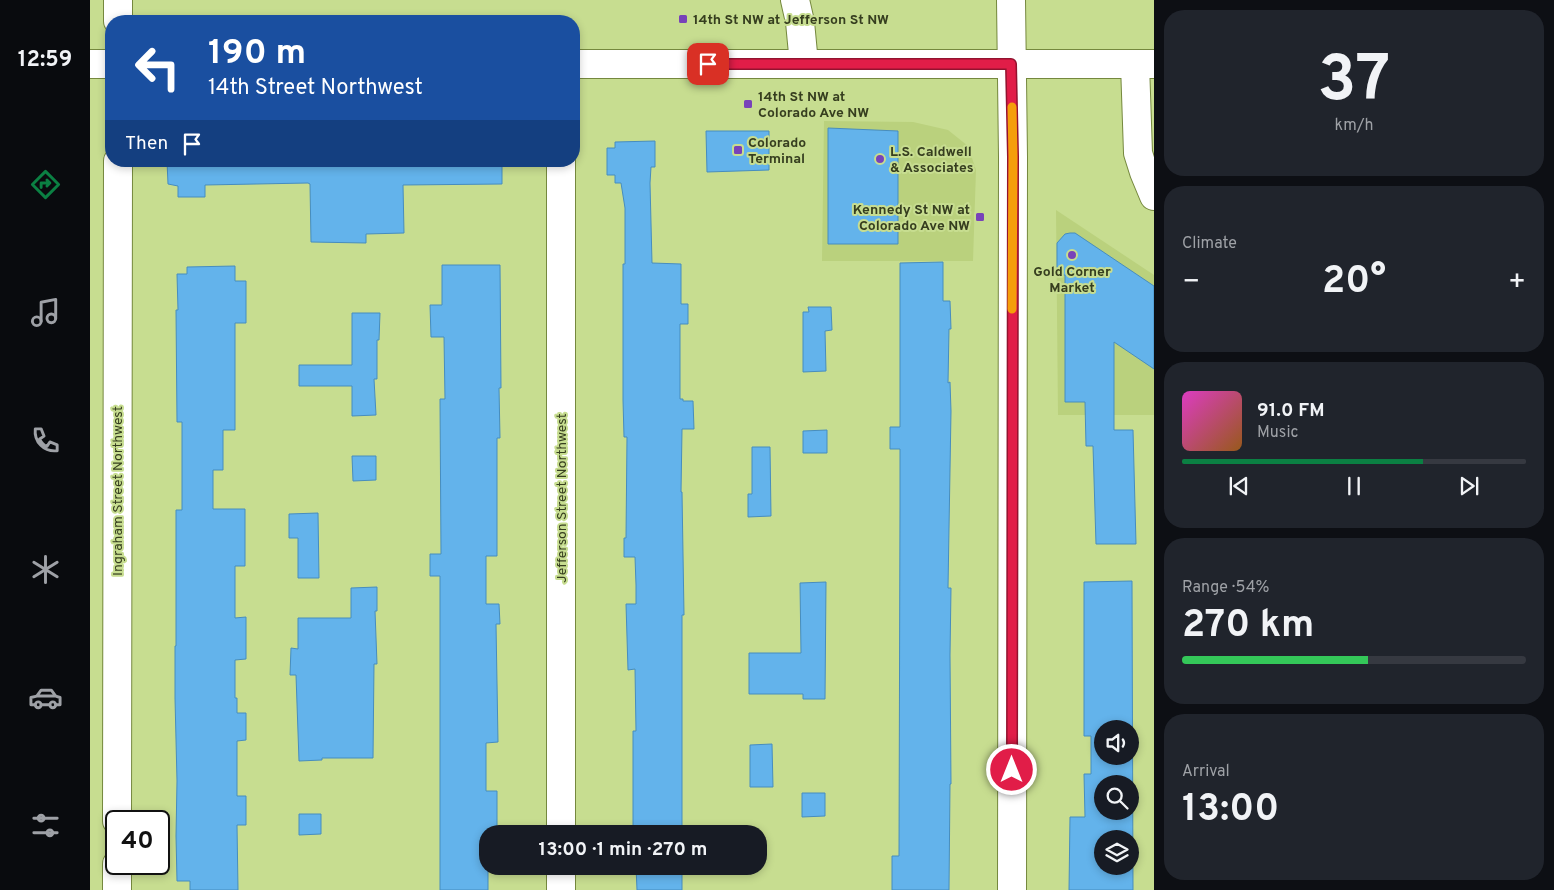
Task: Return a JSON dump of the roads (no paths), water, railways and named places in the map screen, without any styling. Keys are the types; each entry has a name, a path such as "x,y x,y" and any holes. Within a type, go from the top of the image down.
{"street":[{"path":"118,0 118,15"},
{"path":"795,0 800,22 804,64"},
{"path":"1011,0 1013,157 1012,890"},
{"path":"90,64 105,64"},
{"path":"580,64 1144,64 1138,154 1154,196"},
{"name":"Ingraham Street Northwest","path":"117,810 118,167"},
{"name":"Jefferson Street Northwest","path":"561,167 561,825"},
{"path":"117,875 117,890"},
{"path":"561,875 561,890"}],"place":[{"name":"14th St NW at Jefferson St NW","path":"683,19"},
{"name":"14th St NW at Colorado Ave NW","path":"748,104"},
{"name":"Colorado Terminal","path":"738,150"},
{"name":"L.S. Caldwell & Associates","path":"880,159"},
{"name":"Kennedy St NW at Colorado Ave NW","path":"980,217"},
{"name":"Gold Corner Market","path":"1072,255"}]}
